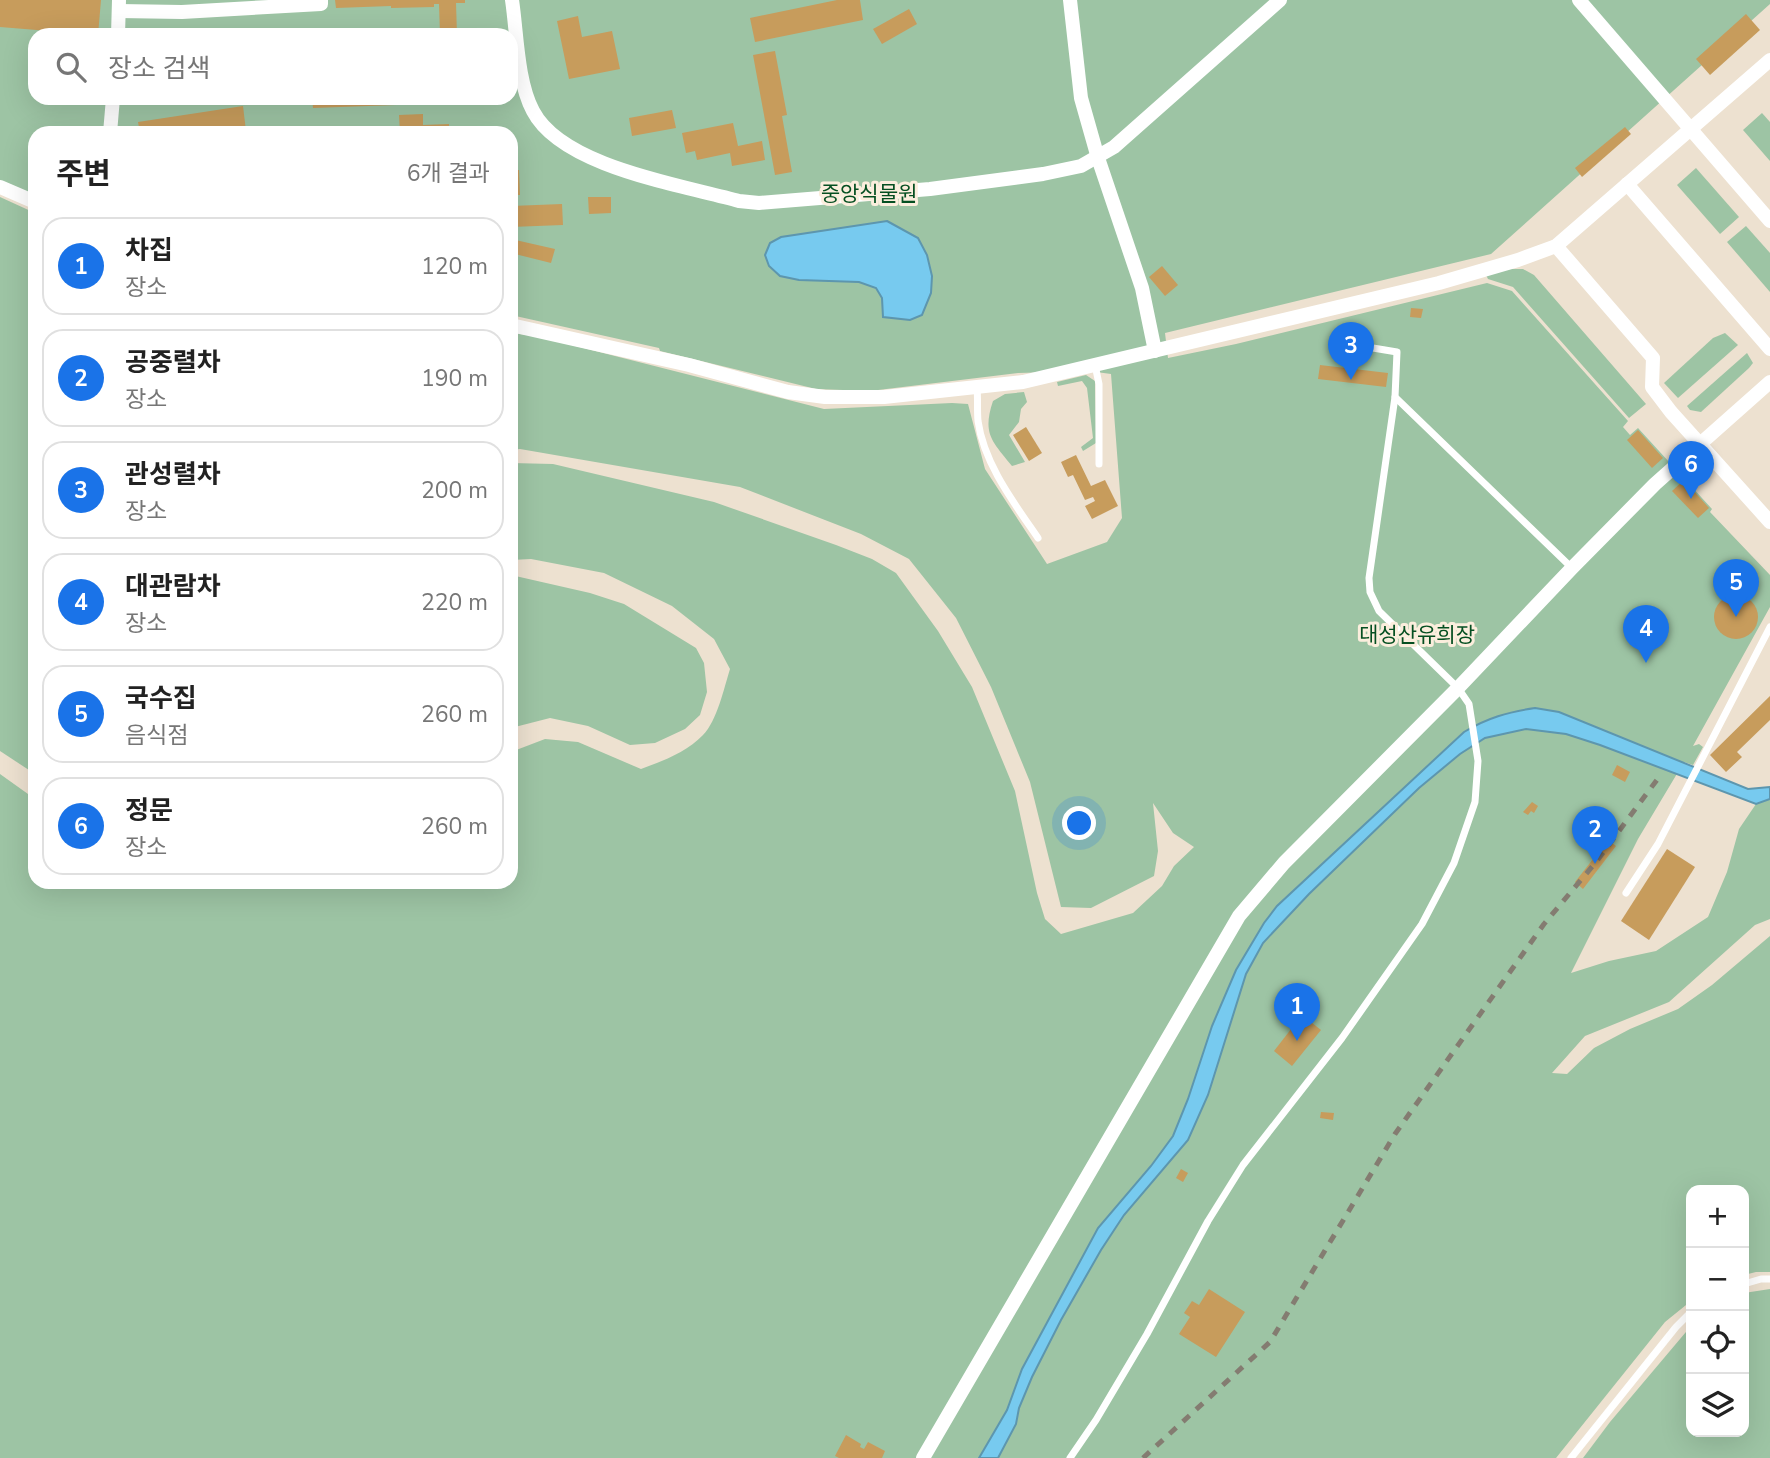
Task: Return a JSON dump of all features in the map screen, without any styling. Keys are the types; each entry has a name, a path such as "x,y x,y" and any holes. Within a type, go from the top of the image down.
{"street":[{"path":"118,28 119,6 182,12 321,4 321,0"},
{"path":"512,0 516,28"},
{"path":"1070,0 1077,78 1098,158 1142,288 1155,351"},
{"path":"518,41 525,89 533,112 549,132 565,145 621,170 739,201 760,203 930,189 1043,174 1081,166 1098,158 1160,107 1280,0"},
{"path":"1579,0 1770,221"},
{"path":"518,327 690,365 788,392 825,397 865,398 1023,382 1438,283 1556,246 1690,130 1768,67"},
{"path":"111,126 112,105"},
{"path":"1627,184 1770,349"},
{"path":"0,187 28,199"},
{"path":"1556,246 1653,358 1652,387 1770,522"},
{"path":"923,1458 1239,916 1284,863 1655,484 1770,382"}],"lane":[{"path":"1070,1458 1147,1334 1208,1221 1243,1165 1342,1038 1422,924 1454,863 1475,802 1478,772 1469,704 1458,688 1379,611 1370,592 1369,578 1395,397 1397,352 1349,344"},
{"path":"1095,364 1099,384 1099,464"},
{"path":"977,388 978,421 987,453 1007,491 1038,538"},
{"path":"1395,397 1572,568"},
{"path":"1626,893 1658,844 1770,627"},
{"path":"1749,1283 1770,1279"},
{"path":"1571,1458 1686,1318"}],"green space":[{"path":"0,0 1770,0 1770,4 1491,254 1165,333 1168,358 1487,283 1512,291 1628,421 1623,427 1630,435 1638,428 1712,509 1710,512 1770,575 1770,607 1693,746 1699,744 1703,747 1693,765 1684,762 1638,839 1571,973 1656,951 1708,917 1727,872 1739,829 1756,804 1770,799 1770,919 1755,925 1669,1002 1585,1036 1552,1073 1567,1074 1594,1048 1678,1009 1712,985 1770,936 1770,1272 1749,1274 1749,1185 1686,1185 1686,1305 1665,1322 1556,1458 0,1458 0,774 28,794 28,889 518,889 518,749 545,739 578,742 641,769 649,766 682,751 703,735 716,713 730,669 714,639 672,606 604,573 531,559 518,560 518,463 553,464 714,502 872,559 896,573 938,631 972,687 1015,791 1045,919 1061,934 1133,913 1162,886 1174,866 1194,847 1173,833 1153,803 1158,851 1154,876 1091,908 1061,907 1030,782 991,687 956,618 909,559 861,534 740,487 518,449 518,334 536,336 824,409 968,404 985,469 1047,564 1107,542 1122,518 1111,374 1089,371 1018,373 870,391 816,389 660,351 659,348 518,317 518,126 28,126 28,193 0,180"},
{"path":"1762,113 1770,122 1770,161 1743,130"},
{"path":"1696,168 1739,217 1720,234 1677,185"},
{"path":"0,197 28,210 28,769 0,751"},
{"path":"1746,226 1770,253 1770,292 1727,242"},
{"path":"1523,269 1534,275 1646,404 1629,418 1513,287 1488,279 1486,275"},
{"path":"1725,333 1738,345 1678,398 1664,383 1713,338"},
{"path":"1747,353 1753,363 1749,368 1701,412 1690,410 1687,406"},
{"path":"1086,375 1095,381 1096,443 1083,451 1081,447 1093,438 1087,388 1082,381 1058,386 1057,382"},
{"path":"1024,392 1027,402 1021,409 1019,422 1009,435 1025,462 1012,466 991,436 990,412 993,401 1005,394"},
{"path":"518,577 590,593 624,604 696,648 704,663 707,692 700,715 685,729 655,743 630,745 588,726 550,718 518,726"},
{"path":"1770,1289 1770,1458 1583,1458 1686,1332 1686,1437 1749,1437 1749,1292"}],"water":[{"path":"887,221 918,238 927,255 932,276 931,293 922,315 910,320 883,317 882,298 876,288 859,282 799,280 780,276 769,266 765,255 770,243 781,237"},
{"path":"1535,708 1559,712 1748,789 1770,787 1770,799 1756,804 1600,745 1566,734 1526,729 1485,738 1460,754 1419,788 1309,894 1263,943 1246,974 1208,1095 1188,1140 1124,1215 1101,1250 1032,1377 1019,1408 1016,1424 998,1458 979,1458 1007,1410 1022,1369 1098,1228 1173,1136 1212,1026 1236,970 1264,923 1277,906 1464,732 1498,716"}],"building":[{"path":"0,0 101,0 99,28 0,27"},
{"path":"335,0 465,0 465,3 456,3 457,28 440,28 439,4 434,4 434,7 336,8"},
{"path":"837,0 860,0 863,20 755,42 750,18"},
{"path":"909,9 917,24 882,44 873,29"},
{"path":"1746,14 1760,30 1710,75 1696,59"},
{"path":"578,16 582,37 612,31 620,69 569,79 557,21"},
{"path":"775,51 787,115 782,116 792,172 775,175 753,55"},
{"path":"313,105 396,105 313,108"},
{"path":"243,106 245,126 139,126 138,122"},
{"path":"672,110 676,128 632,136 629,118"},
{"path":"423,114 423,125 449,126 400,126 399,115"},
{"path":"733,123 738,146 762,141 765,160 732,166 730,153 697,160 695,151 686,153 682,133"},
{"path":"1625,127 1631,134 1582,177 1575,168"},
{"path":"518,170 519,170 518,195"},
{"path":"588,197 611,197 611,213 589,214"},
{"path":"562,204 563,225 518,227 518,206"},
{"path":"518,241 555,249 551,263 518,255"},
{"path":"1162,266 1178,285 1165,296 1149,277"},
{"path":"1411,308 1423,309 1421,318 1410,317"},
{"path":"1320,365 1388,373 1386,387 1318,379"},
{"path":"1026,427 1042,453 1029,461 1013,435"},
{"path":"1638,430 1663,458 1652,468 1627,440"},
{"path":"1076,455 1091,486 1105,480 1118,506 1092,519 1085,506 1095,501 1093,497 1085,500 1073,475 1068,477 1061,462"},
{"path":"1684,480 1709,508 1698,518 1672,491"},
{"path":"1736,595 1752,601 1758,617 1752,633 1736,639 1720,633 1714,617 1720,601"},
{"path":"1770,696 1770,720 1737,752 1742,757 1726,772 1710,755"},
{"path":"1617,765 1630,772 1625,782 1612,775"},
{"path":"1532,802 1538,806 1534,813 1531,811 1528,815 1523,812"},
{"path":"1608,840 1616,846 1583,889 1575,882"},
{"path":"1667,849 1695,867 1649,940 1621,921"},
{"path":"1302,1015 1321,1030 1292,1066 1274,1051"},
{"path":"1321,1112 1334,1113 1333,1120 1320,1118"},
{"path":"1181,1169 1188,1173 1183,1182 1176,1178"},
{"path":"1209,1289 1245,1312 1216,1357 1179,1334 1190,1317 1184,1313 1192,1301 1199,1305"},
{"path":"846,1435 861,1444 860,1447 864,1449 868,1442 885,1451 882,1458 835,1456"}],"railway":[{"path":"1143,1458 1270,1342 1395,1134 1544,924 1596,862 1662,773"}],"place":[{"name":"관성렬차","path":"1351,380"},
{"name":"정문","path":"1691,499"},
{"name":"국수집","path":"1736,617"},
{"name":"대관람차","path":"1646,663"},
{"name":"공중렬차","path":"1595,864"},
{"name":"차집","path":"1297,1041"}],"park label":[{"name":"중앙식물원","path":"869,194"},
{"name":"대성산유희장","path":"1417,635"}]}
